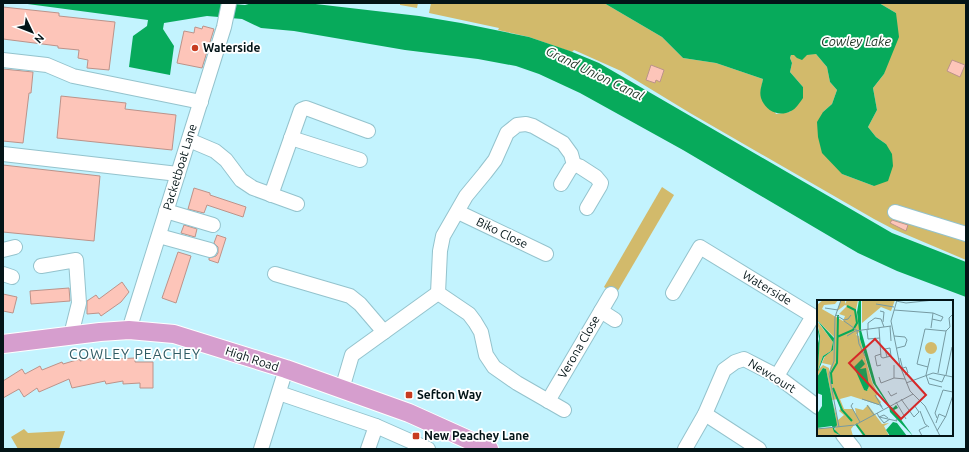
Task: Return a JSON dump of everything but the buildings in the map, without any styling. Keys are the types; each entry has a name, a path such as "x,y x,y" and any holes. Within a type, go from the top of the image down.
{"main road":[{"name":"High Road","path":"3,344 71,335 130,330 174,334 286,369 409,413 489,449"}],"street":[{"name":"Packetboat Lane","path":"130,330 224,27 229,3"},
{"path":"3,60 47,65 73,76 201,102"},
{"path":"271,195 301,110 306,108 368,131"},
{"path":"438,292 440,251 443,236 466,196 495,160 504,136 517,125 526,124 533,126 563,143 572,160 596,177 601,183 587,208"},
{"path":"291,138 360,160"},
{"path":"189,140 215,151 226,160 241,180 253,188 297,204"},
{"path":"3,154 178,174"},
{"path":"561,184 570,169 572,160"},
{"path":"166,211 212,225"},
{"name":"Biko Close","path":"458,212 546,254"},
{"path":"895,212 966,234"},
{"path":"159,236 210,250"},
{"name":"Waterside","path":"675,289 698,246 813,316 777,376"},
{"path":"41,266 76,260 79,303 71,335"},
{"path":"275,274 350,296 360,304 384,332"},
{"path":"342,389 352,355 438,292"},
{"path":"438,292 468,314 475,322 481,332 486,355 494,367 517,383 564,410"},
{"name":"Verona Close","path":"548,401 611,294"},
{"path":"601,311 616,320"},
{"name":"Newcourt","path":"685,449 704,414 724,370 735,362 744,359 777,376 817,406"},
{"path":"261,449 286,369"},
{"path":"279,393 376,426 428,449"},
{"path":"704,414 759,449"},
{"path":"368,449 376,426"},
{"path":"845,436 854,449"}],"shaded area":[{"path":"400,3 418,3 417,8 400,5"},
{"path":"431,3 604,3 662,37 683,58 716,63 763,79 761,90 776,114 790,112 803,87 790,72 792,63 790,58 791,55 816,54 827,67 830,82 837,90 832,104 823,112 842,174 874,186 886,144 876,137 868,127 877,110 873,88 884,74 896,13 879,3 966,3 966,260 893,229 874,219 690,113 621,71 574,50 572,52 529,37 498,30 499,28 429,13"},
{"path":"662,187 674,195 616,294 604,287"},
{"path":"24,429 28,433 65,431 59,449 18,449 11,437"}],"water":[{"name":"Grand Union Canal","path":"20,3 222,3 245,5 252,3 307,3 419,16 529,37 599,63 892,233 966,262 966,297 897,271 858,253 683,150 580,93 539,74 516,66 478,59 405,50 294,31 261,28 242,19 207,16 164,23 163,29 174,46 170,75 129,67 133,36 147,26 148,20"},
{"name":"Cowley Lake","path":"604,3 879,3 896,13 899,37 884,74 873,88 877,110 868,127 876,137 886,144 892,154 893,166 888,181 874,186 842,174 822,153 818,137 817,122 823,112 832,104 837,90 830,82 827,67 816,54 807,55 802,60 794,55 791,55 790,58 792,63 790,72 803,87 803,98 793,110 781,114 773,112 763,102 760,95 760,90 763,79 716,63 683,58 662,37"}],"place":[{"name":"Waterside","path":"195,48"},
{"name":"Sefton Way","path":"409,395"},
{"name":"New Peachey Lane","path":"416,436"}],"district":[{"name":"COWLEY PEACHEY","path":"135,354"}]}
